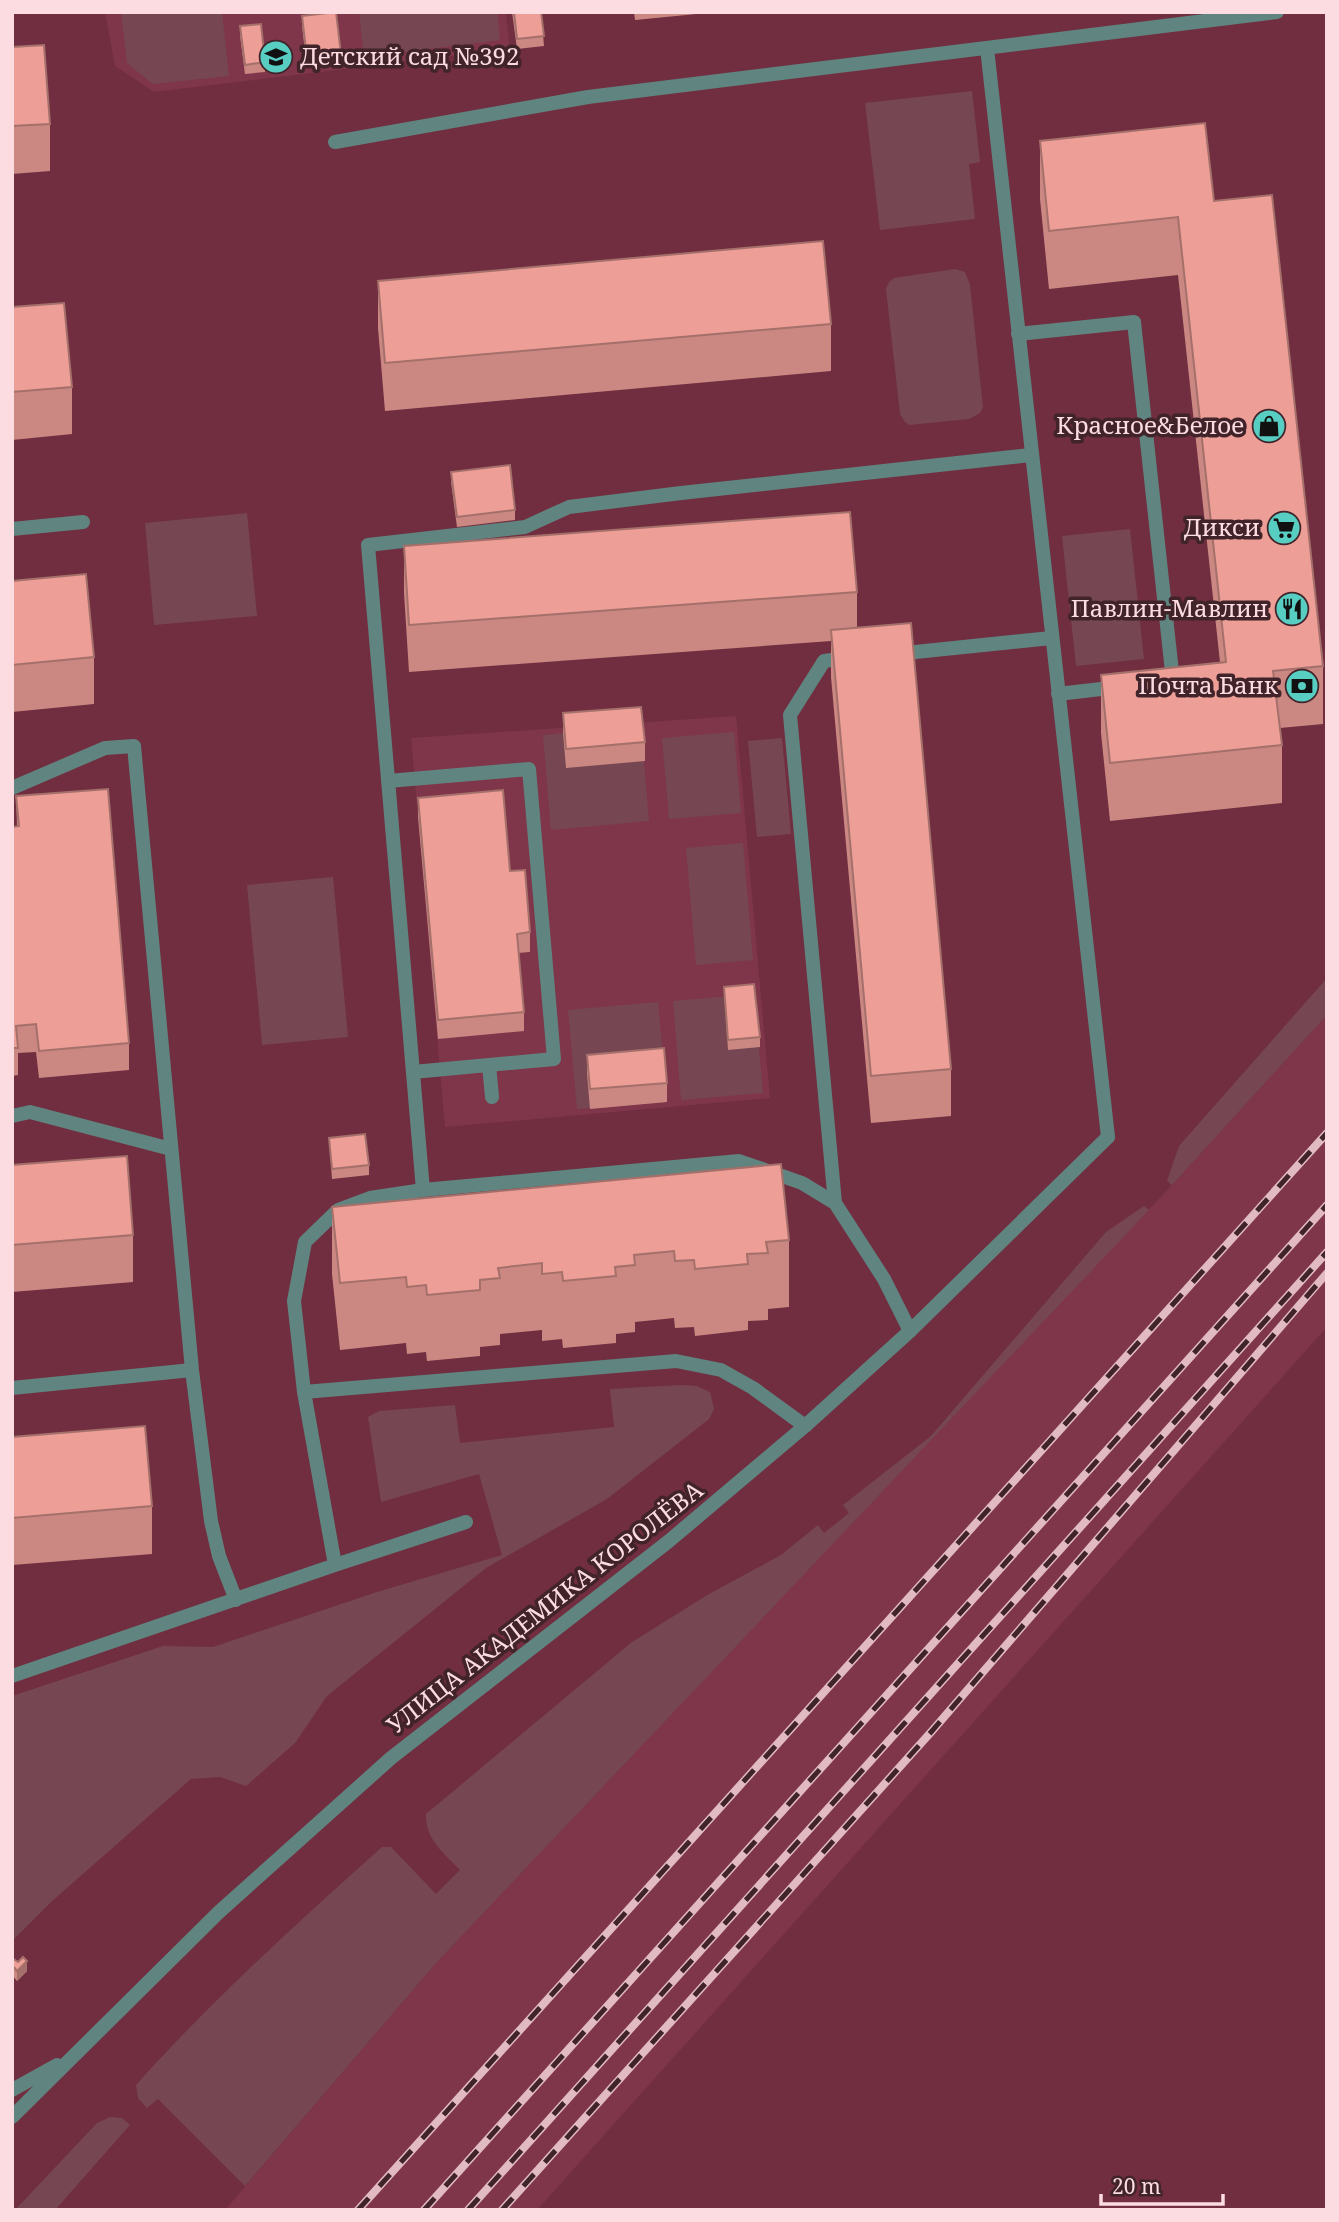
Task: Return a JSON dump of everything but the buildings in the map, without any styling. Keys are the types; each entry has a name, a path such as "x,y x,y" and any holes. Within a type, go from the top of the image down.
{"street":[{"path":"335,142 588,97 1277,12"},
{"path":"987,48 1058,694 1135,685"},
{"path":"1018,334 1135,322 1173,681 1160,683"},
{"path":"423,1190 368,545 525,527 569,507 1031,455"},
{"path":"12,529 83,522"},
{"path":"835,1203 790,715 824,661 1051,638"},
{"name":"УЛИЦА АКАДЕМИКА КОРОЛЁВА","path":"12,2117 219,1912 391,1758 669,1541 806,1426 910,1331 1108,1137 1058,694"},
{"path":"12,788 105,748 134,746 192,1370 211,1521 219,1556 236,1600"},
{"path":"388,781 528,768 554,1059 413,1072"},
{"path":"489,1065 492,1097"},
{"path":"12,1116 30,1112 171,1149"},
{"path":"334,1565 304,1392 295,1301 305,1242 338,1210 370,1198 423,1190 739,1161 802,1183 835,1203 884,1279 910,1331"},
{"path":"304,1392 676,1361 721,1370 753,1388 806,1426"},
{"path":"12,1388 192,1370"},
{"path":"12,1676 466,1522"},
{"path":"12,2090 74,2056"}],"shaded area":[{"name":"Детский сад №392","path":"105,12 506,12 510,49 154,92 115,66"},
{"path":"121,12 222,12 229,76 153,84 127,63"},
{"path":"359,12 497,12 500,40 364,57"},
{"path":"972,91 980,162 969,164 975,219 880,230 865,103"},
{"path":"955,269 965,272 970,285 983,407 980,413 969,419 909,425 900,414 886,289 894,278"},
{"path":"247,513 257,616 154,625 145,523"},
{"path":"1130,529 1144,659 1076,666 1062,536"},
{"path":"736,716 770,1098 445,1127 411,738"},
{"path":"641,726 649,821 551,830 543,735"},
{"path":"734,732 741,813 669,819 662,738"},
{"path":"782,738 791,834 757,837 748,741"},
{"path":"743,843 753,960 696,965 686,848"},
{"path":"333,877 348,1037 262,1045 247,885"},
{"path":"1327,978 1327,1015 1172,1185 1167,1181 1179,1146"},
{"path":"754,994 763,1093 681,1100 673,1001"},
{"path":"658,1002 667,1102 577,1109 568,1010"},
{"path":"1327,1015 1327,1327 537,2210 225,2210 437,1962 1172,1185"},
{"path":"1144,1206 1149,1210 437,1962 245,2186 158,2099 147,2108 138,2098 136,2085 225,1992 382,1847 391,1847 436,1894 460,1870 432,1838 426,1814 632,1642 709,1594 781,1555 818,1525 824,1533 849,1513 843,1505 931,1436 1106,1232"},
{"path":"697,1386 710,1392 714,1409 709,1419 607,1499 486,1568 327,1696 295,1743 246,1786 220,1777 191,1779 51,1902 12,1941 12,1696 163,1646 213,1647 377,1592 502,1555 479,1474 381,1502 368,1417 379,1411 455,1405 460,1443 614,1427 610,1389"},
{"path":"110,2117 122,2118 130,2125 55,2210 15,2210 97,2123"}],"railway":[{"path":"358,2210 1327,1133"},
{"path":"424,2210 1327,1205"},
{"path":"468,2210 1327,1252"},
{"path":"502,2210 932,1731 1327,1273"}],"place":[{"name":"Детский сад №392","path":"276,57"},
{"name":"Красное&Белое","path":"1269,426"},
{"name":"Дикси","path":"1284,528"},
{"name":"Павлин-Мавлин","path":"1292,609"},
{"name":"Почта Банк","path":"1302,686"}]}
